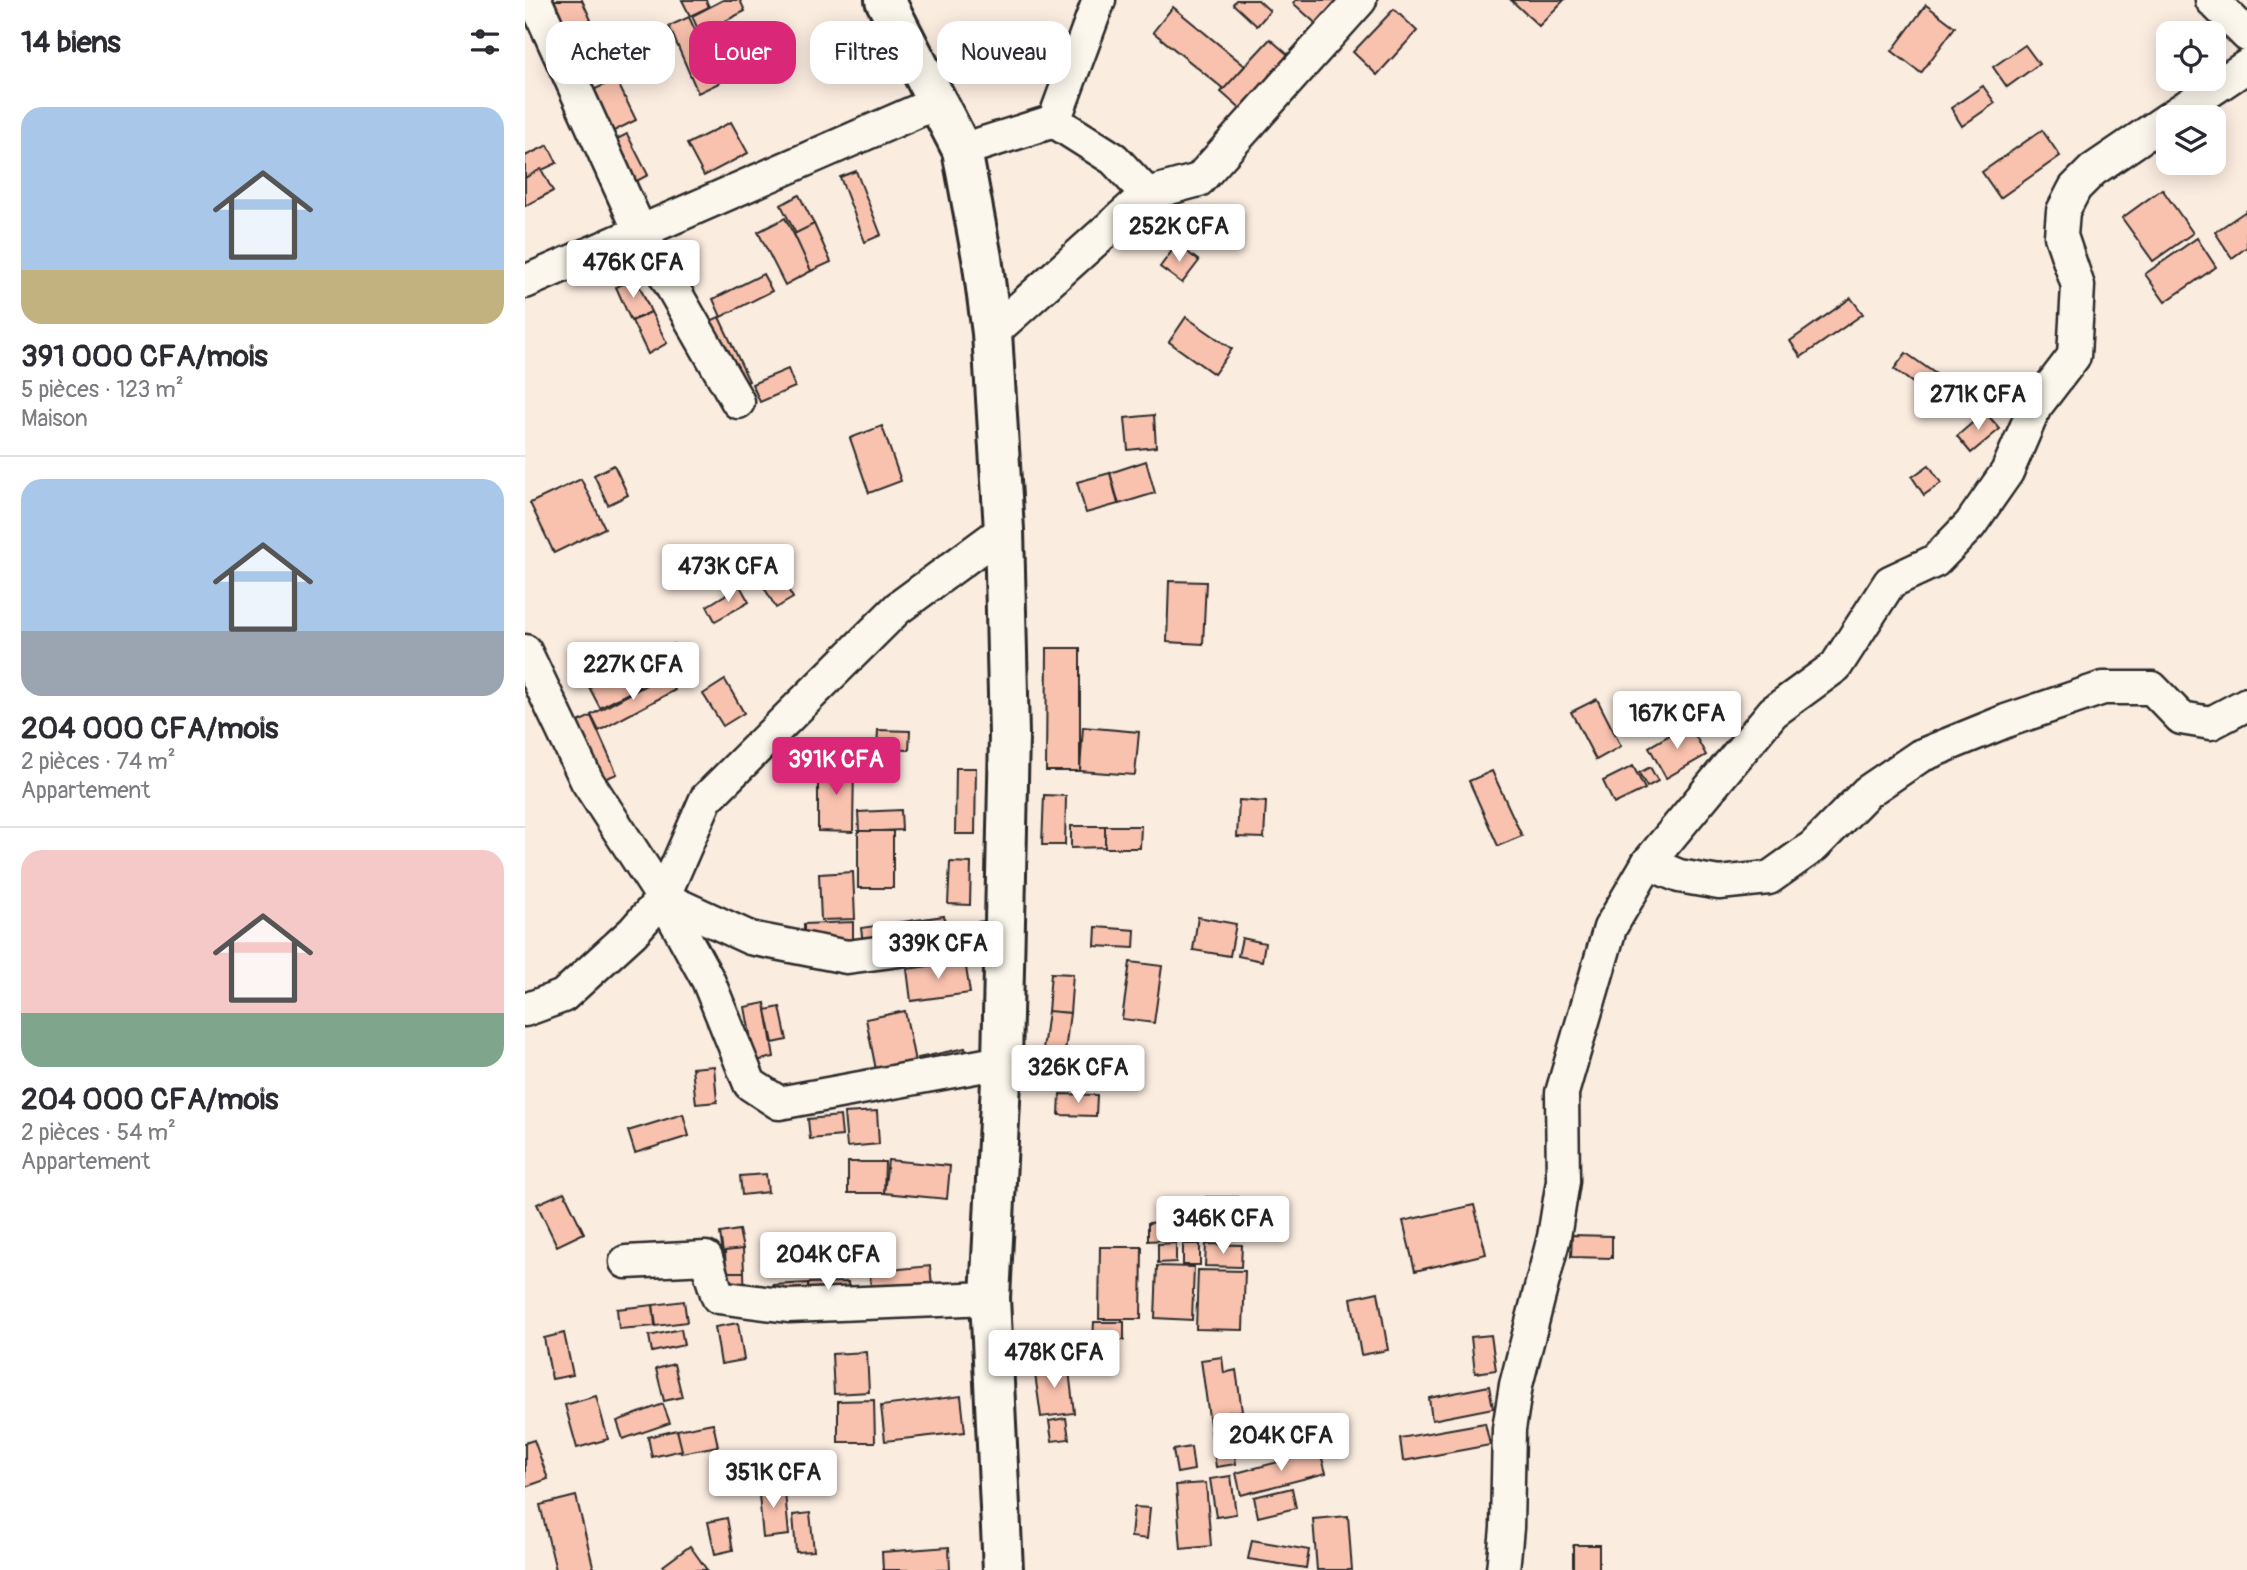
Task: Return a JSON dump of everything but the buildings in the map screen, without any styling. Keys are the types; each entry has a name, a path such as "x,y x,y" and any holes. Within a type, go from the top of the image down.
{"street":[{"path":"535,0 640,231 738,402"},
{"path":"885,0 962,150 992,333 1004,530 1009,735 1002,1062 991,1298 1003,1570"},
{"path":"1054,121 1099,0"},
{"path":"992,333 1147,194 1199,180 1360,0"},
{"path":"2212,0 2247,35"},
{"path":"2189,105 2247,66"},
{"path":"525,282 938,102"},
{"path":"962,150 1054,121 1114,159 1147,194"},
{"path":"1503,1570 1513,1407 1554,1237 1563,1181 1562,1093 1610,928 1648,863 1773,712 1836,666 1890,582 1935,561 1970,525 2007,472 2035,407 2074,356 2078,286 2061,236 2063,211 2075,187 2093,170 2156,127"},
{"path":"525,1010 563,996 633,932 663,898 706,799 898,608 1004,530"},
{"path":"525,651 587,781 663,898 708,980 750,1084 779,1103 1002,1062"},
{"path":"1648,863 1679,877 1719,883 1769,878 1814,846 1867,792 1920,756 2006,721 2103,688 2152,688 2181,718 2211,723 2247,704"},
{"path":"663,898 750,938 847,957 1004,936"},
{"path":"626,1262 706,1258 718,1297 788,1306 991,1298"}]}
